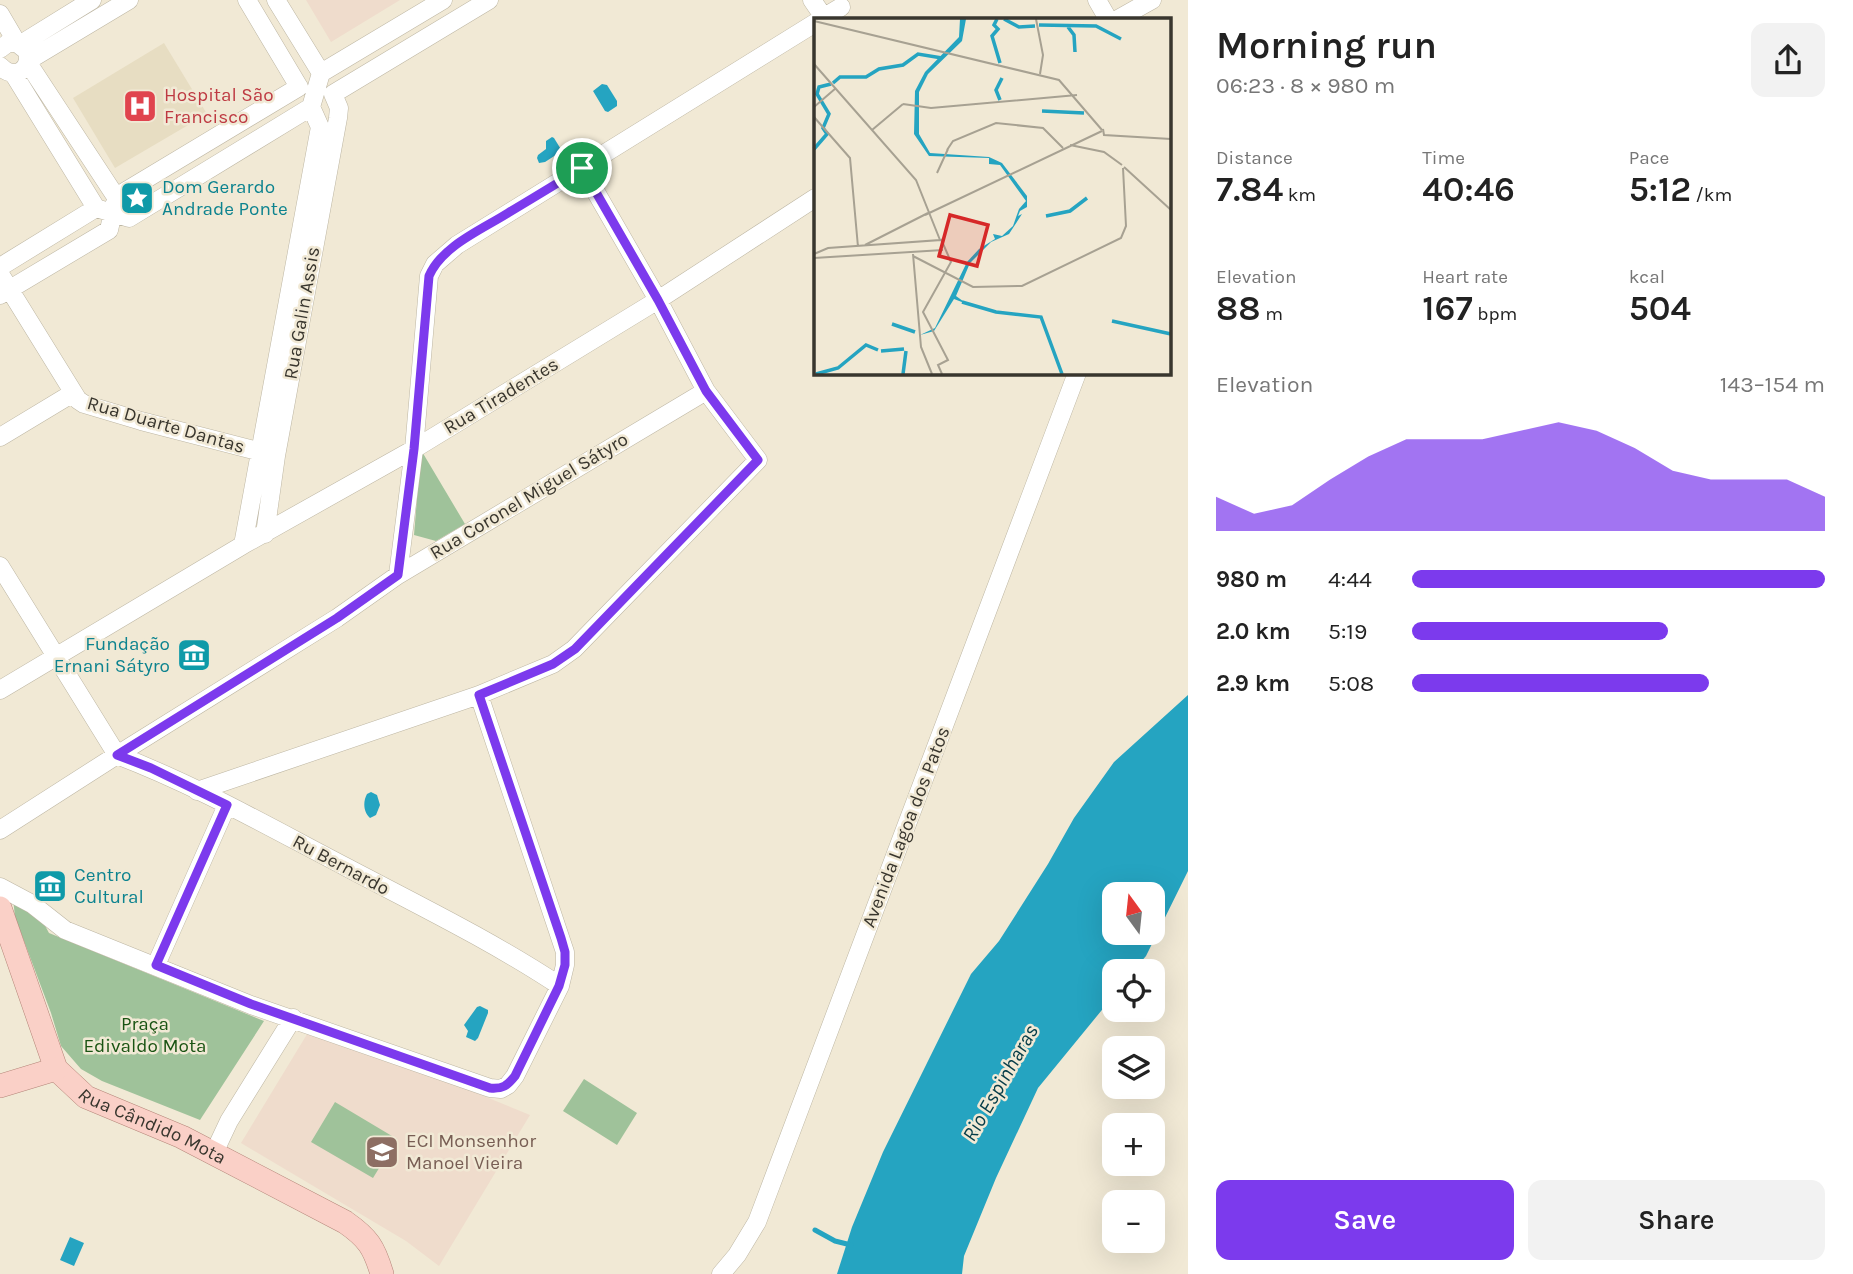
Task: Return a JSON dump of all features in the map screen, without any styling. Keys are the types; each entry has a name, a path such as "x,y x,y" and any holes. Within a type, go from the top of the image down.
{"main road":[{"name":"Rua Cândido Mota","path":"0,908 56,1069 86,1097 182,1137 345,1223 361,1233 374,1250 383,1273"},
{"path":"0,1086 56,1069"}],"street":[{"path":"14,60 92,0"},
{"path":"14,60 129,0"},
{"path":"247,0 316,90"},
{"path":"276,0 316,90"},
{"path":"0,267 113,213 316,90 443,0"},
{"path":"3,286 113,213 316,90 489,0"},
{"path":"812,0 820,18"},
{"path":"1097,0 1107,18"},
{"path":"1120,18 1152,0"},
{"path":"825,18 842,9"},
{"path":"0,14 14,60 113,213"},
{"path":"398,575 414,449 429,276 435,264 457,245 814,24"},
{"path":"0,49 9,43 14,60"},
{"name":"Rua Galin Assis","path":"243,545 267,454 338,118 339,108 316,90"},
{"name":"Rua Galin Assis","path":"265,534 267,454 320,127 316,90"},
{"path":"197,791 479,695 553,664 575,649 758,460 706,391 658,300 582,168"},
{"name":"Rua Tiradentes","path":"0,690 243,545 414,449 658,300 814,199"},
{"name":"Rua Duarte Dantas","path":"3,286 73,393 84,404 267,454"},
{"name":"Avenida Lagoa dos Patos","path":"721,1274 737,1255 757,1222 1077,374"},
{"name":"Rua Coronel Miguel Sátyro","path":"0,830 337,618 398,575 706,391"},
{"path":"0,438 73,393"},
{"path":"0,566 117,755"},
{"path":"0,887 32,904 65,930 217,991 490,1088 501,1089 515,1076 559,986 565,965 565,952 479,695"},
{"name":"Ru Bernardo","path":"117,755 151,768 227,805 459,927 559,986"},
{"path":"156,965 227,805"},
{"path":"213,1155 229,1121 293,1018"}],"shaded area":[{"path":"306,0 400,0 331,42"},
{"name":"Hospital São Francisco","path":"164,43 207,114 115,168 73,98"},
{"name":"ECI Monsenhor Manoel Vieira","path":"312,1026 530,1115 439,1266 406,1241 241,1143"}],"green space":[{"path":"421,450 465,524 436,541 414,535"},
{"name":"Praça Edivaldo Mota","path":"13,898 36,909 49,933 264,1021 200,1120 102,1081 81,1069 61,1046 15,917"},
{"path":"584,1079 637,1113 617,1145 563,1111"},
{"path":"335,1102 397,1139 373,1178 311,1142"}],"water":[{"path":"602,84 607,85 617,101 617,106 608,112 593,91"},
{"path":"552,137 562,151 539,163 538,155 546,149 546,141"},
{"name":"Rio Espinharas","path":"1188,695 1188,871 1166,916 1166,882 1102,882 1102,945 1151,945 1143,959 1102,959 1102,1010 1038,1088 996,1178 964,1256 962,1274 837,1274 852,1227 883,1152 971,974 999,941 1074,818 1114,762"},
{"path":"371,792 377,795 380,805 376,815 370,818 364,803 367,794"},
{"path":"480,1006 488,1010 488,1013 475,1041 466,1037 468,1031 464,1025"},
{"path":"70,1237 84,1243 74,1266 60,1260"}],"waterway":[{"path":"815,1230 835,1241 851,1245"}],"place":[{"name":"Hospital São Francisco","path":"140,106"},
{"name":"Dom Gerardo Andrade Ponte","path":"137,198"},
{"name":"Fundação Ernani Sátyro","path":"194,655"},
{"name":"Centro Cultural","path":"50,886"},
{"name":"ECI Monsenhor Manoel Vieira","path":"382,1152"}],"route":[{"path":"582,168 658,300 706,391 758,460 575,649 553,664 479,695 565,952 565,965 559,986 515,1076 501,1089 490,1088 251,1004 156,965 227,805 151,768 117,755 337,618 398,575 414,449 431,270 457,245 582,168"}]}
